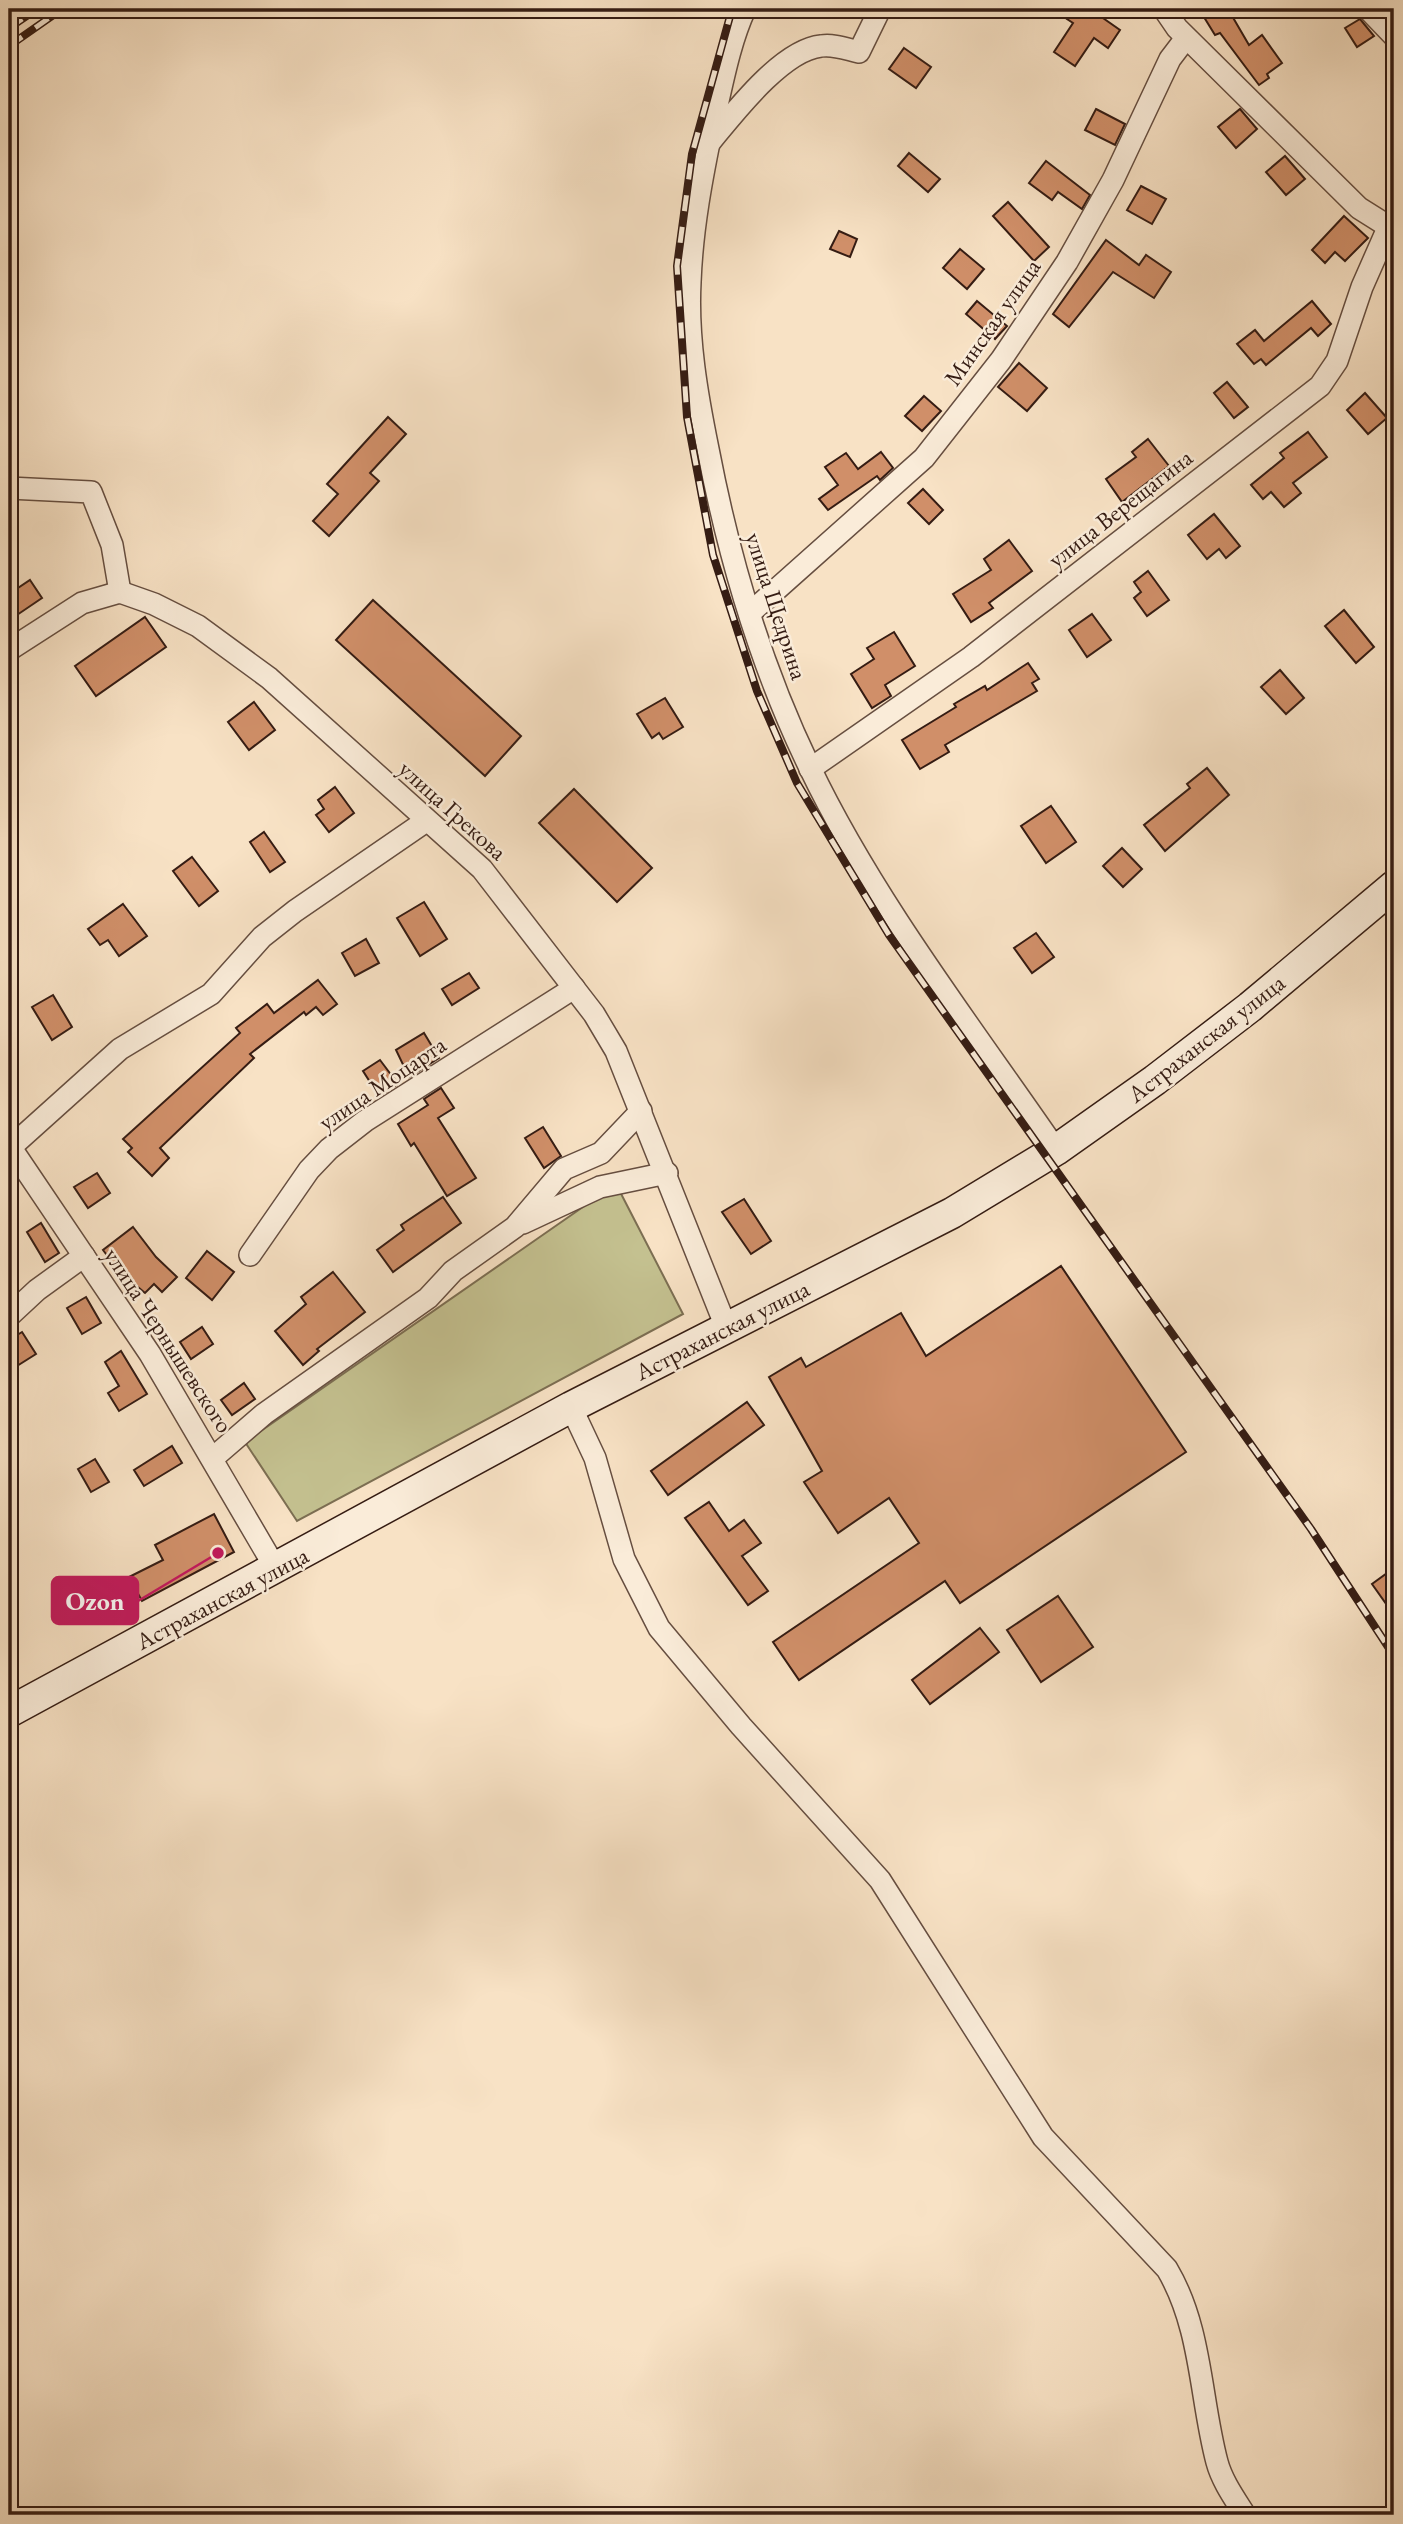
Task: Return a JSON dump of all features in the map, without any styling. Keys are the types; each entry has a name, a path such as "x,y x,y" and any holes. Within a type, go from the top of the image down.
{"main road":[{"name":"Астраханская улица","path":"9,1712 571,1407 952,1213 1056,1150 1156,1080 1250,1007 1394,886"}],"street":[{"name":"улица Щедрина","path":"745,9 709,143 695,212 689,285 692,351 719,505 773,682 810,769 858,855 920,953 1056,1150"},
{"path":"709,143 773,74 798,54 818,46 859,52 880,9"},
{"path":"1164,9 1186,38 1294,147 1359,208 1391,229"},
{"path":"1368,9 1394,36"},
{"name":"Минская улица","path":"750,613 924,458 1001,360 1067,262 1113,180 1170,59 1186,38"},
{"name":"улица Верещагина","path":"810,769 971,657 1320,386 1337,361 1362,287 1391,229"},
{"path":"9,488 91,492 112,545 120,592 82,603 9,650"},
{"name":"улица Грекова","path":"120,592 154,604 198,626 269,678 482,869 574,988 616,1051 667,1173 726,1327"},
{"path":"10,1146 120,1049 211,995 262,937 295,911 426,821"},
{"name":"улица Моцарта","path":"250,1255 309,1170 329,1149 365,1121 574,988"},
{"path":"515,1227 564,1169 601,1153 641,1111"},
{"name":"улица Чернышевского","path":"10,1146 150,1354 276,1569"},
{"path":"213,1458 264,1414 428,1298 453,1271 515,1227 600,1187 667,1173"},
{"path":"9,1316 37,1290 83,1256"},
{"path":"571,1407 595,1458 624,1559 659,1629 741,1726 880,1880 1043,2137 1167,2269 1180,2291 1189,2321 1218,2464 1239,2509"}],"shaded area":[{"path":"616,1184 683,1314 297,1521 245,1442"}],"building":[{"path":"1075,9 1090,9 1120,30 1108,48 1094,38 1075,66 1054,52 1073,23 1067,19"},
{"path":"1199,9 1228,9 1249,45 1262,35 1282,63 1267,74 1269,78 1259,85 1220,33 1215,35"},
{"path":"1360,19 1374,36 1357,47 1345,28"},
{"path":"904,48 931,67 916,88 889,69"},
{"path":"1096,109 1125,124 1115,145 1085,130"},
{"path":"1240,109 1257,129 1236,148 1218,127"},
{"path":"909,153 940,179 928,192 898,166"},
{"path":"1285,156 1305,179 1286,195 1266,172"},
{"path":"1046,161 1090,195 1082,209 1058,192 1052,200 1029,183"},
{"path":"1141,186 1166,199 1152,224 1127,210"},
{"path":"1008,202 1049,247 1034,261 993,216"},
{"path":"1344,216 1368,238 1345,261 1335,252 1325,263 1312,250"},
{"path":"839,231 857,239 850,257 830,249"},
{"path":"1106,240 1139,265 1146,255 1171,272 1154,298 1113,272 1069,327 1053,314"},
{"path":"960,249 984,269 967,289 943,268"},
{"path":"977,301 1007,326 995,339 966,314"},
{"path":"1312,301 1331,324 1318,336 1311,328 1266,365 1261,359 1254,364 1237,344 1255,330 1264,341"},
{"path":"1019,363 1047,388 1027,411 998,387"},
{"path":"1227,382 1248,407 1234,418 1214,393"},
{"path":"1365,393 1387,418 1368,434 1347,410"},
{"path":"924,396 941,411 922,431 905,416"},
{"path":"388,417 406,434 370,473 379,481 329,536 313,521 338,494 327,484"},
{"path":"1308,432 1327,457 1293,483 1301,493 1284,507 1271,492 1263,499 1251,485 1284,458 1280,453"},
{"path":"1148,439 1169,466 1122,502 1106,479 1136,457 1132,452"},
{"path":"881,452 893,468 880,480 877,476 828,510 819,499 838,485 825,467 846,453 858,469"},
{"path":"923,489 943,510 929,524 908,503"},
{"path":"1214,514 1240,546 1226,558 1219,549 1207,559 1188,535"},
{"path":"1009,540 1032,571 989,603 993,608 971,622 953,594 991,570 984,559"},
{"path":"1148,571 1169,600 1147,616 1134,598 1141,592 1134,582"},
{"path":"30,580 42,598 17,615 9,604 9,594"},
{"path":"373,600 521,736 485,776 336,640"},
{"path":"1344,610 1374,647 1356,663 1325,626"},
{"path":"1092,614 1111,640 1087,657 1069,630"},
{"path":"145,617 166,647 96,696 75,666"},
{"path":"894,632 915,666 885,685 891,696 872,708 851,674 874,659 867,648"},
{"path":"1028,663 1039,679 1032,683 1037,691 945,745 949,752 920,769 902,740 956,707 954,704 985,686 987,690"},
{"path":"1280,670 1304,698 1286,714 1261,687"},
{"path":"665,698 683,727 663,739 659,733 652,738 637,714"},
{"path":"254,702 275,730 249,750 228,722"},
{"path":"1207,768 1229,795 1165,851 1144,825 1190,788 1187,784"},
{"path":"335,787 354,813 329,832 316,815 324,809 318,800"},
{"path":"574,789 652,868 617,902 539,823"},
{"path":"1051,806 1076,842 1046,863 1021,826"},
{"path":"264,832 285,862 270,872 250,842"},
{"path":"1122,848 1142,869 1123,887 1103,866"},
{"path":"192,857 218,891 199,906 173,871"},
{"path":"424,902 447,939 420,956 397,918"},
{"path":"123,904 147,936 119,956 108,940 100,945 88,929"},
{"path":"1036,933 1054,957 1032,973 1014,948"},
{"path":"366,939 379,963 355,976 342,953"},
{"path":"469,973 479,988 452,1005 442,989"},
{"path":"318,980 337,1004 323,1015 316,1007 306,1015 304,1012 250,1054 254,1058 160,1148 169,1158 152,1176 128,1152 132,1148 123,1139 240,1033 236,1028 267,1004 274,1013"},
{"path":"53,995 72,1027 52,1040 32,1007"},
{"path":"424,1033 439,1058 409,1077 396,1050"},
{"path":"380,1060 398,1084 379,1096 363,1071"},
{"path":"441,1088 454,1108 438,1118 476,1178 447,1196 414,1143 411,1146 398,1124 428,1105 424,1099"},
{"path":"543,1127 561,1156 544,1168 525,1138"},
{"path":"97,1173 110,1193 88,1208 74,1187"},
{"path":"443,1197 461,1223 393,1272 377,1250 404,1230 401,1225"},
{"path":"744,1199 771,1241 751,1254 722,1212"},
{"path":"41,1223 59,1253 45,1262 27,1232"},
{"path":"133,1227 156,1257 177,1277 162,1292 154,1284 145,1293 119,1271 103,1250"},
{"path":"207,1251 234,1272 212,1300 186,1278"},
{"path":"1061,1266 1186,1452 960,1603 945,1581 799,1680 773,1642 919,1543 889,1498 838,1533 804,1482 822,1471 769,1377 801,1358 806,1367 901,1313 926,1356"},
{"path":"333,1272 365,1312 317,1349 319,1351 303,1365 275,1331 306,1304 301,1297"},
{"path":"86,1297 101,1323 82,1334 67,1308"},
{"path":"202,1327 213,1344 191,1359 180,1342"},
{"path":"22,1332 36,1354 9,1371 9,1340"},
{"path":"121,1351 147,1394 119,1411 108,1393 119,1386 105,1362"},
{"path":"244,1383 255,1399 232,1415 221,1400"},
{"path":"747,1402 764,1425 668,1495 651,1471"},
{"path":"172,1446 182,1463 144,1486 134,1470"},
{"path":"95,1459 109,1482 91,1492 78,1469"},
{"path":"709,1502 729,1531 744,1520 761,1543 742,1556 768,1591 748,1605 685,1518"},
{"path":"214,1514 234,1552 142,1601 129,1577 163,1560 155,1545"},
{"path":"1394,1568 1394,1615 1372,1584"},
{"path":"1058,1596 1093,1647 1041,1682 1007,1630"},
{"path":"980,1628 999,1652 930,1704 912,1680"}],"railway":[{"path":"9,28 37,9"},
{"path":"9,46 62,9"},
{"path":"732,9 692,154 677,266 687,417 713,555 757,691 797,783 889,935 1311,1529 1394,1656"}],"place":[{"name":"Ozon","path":"218,1553"}]}
